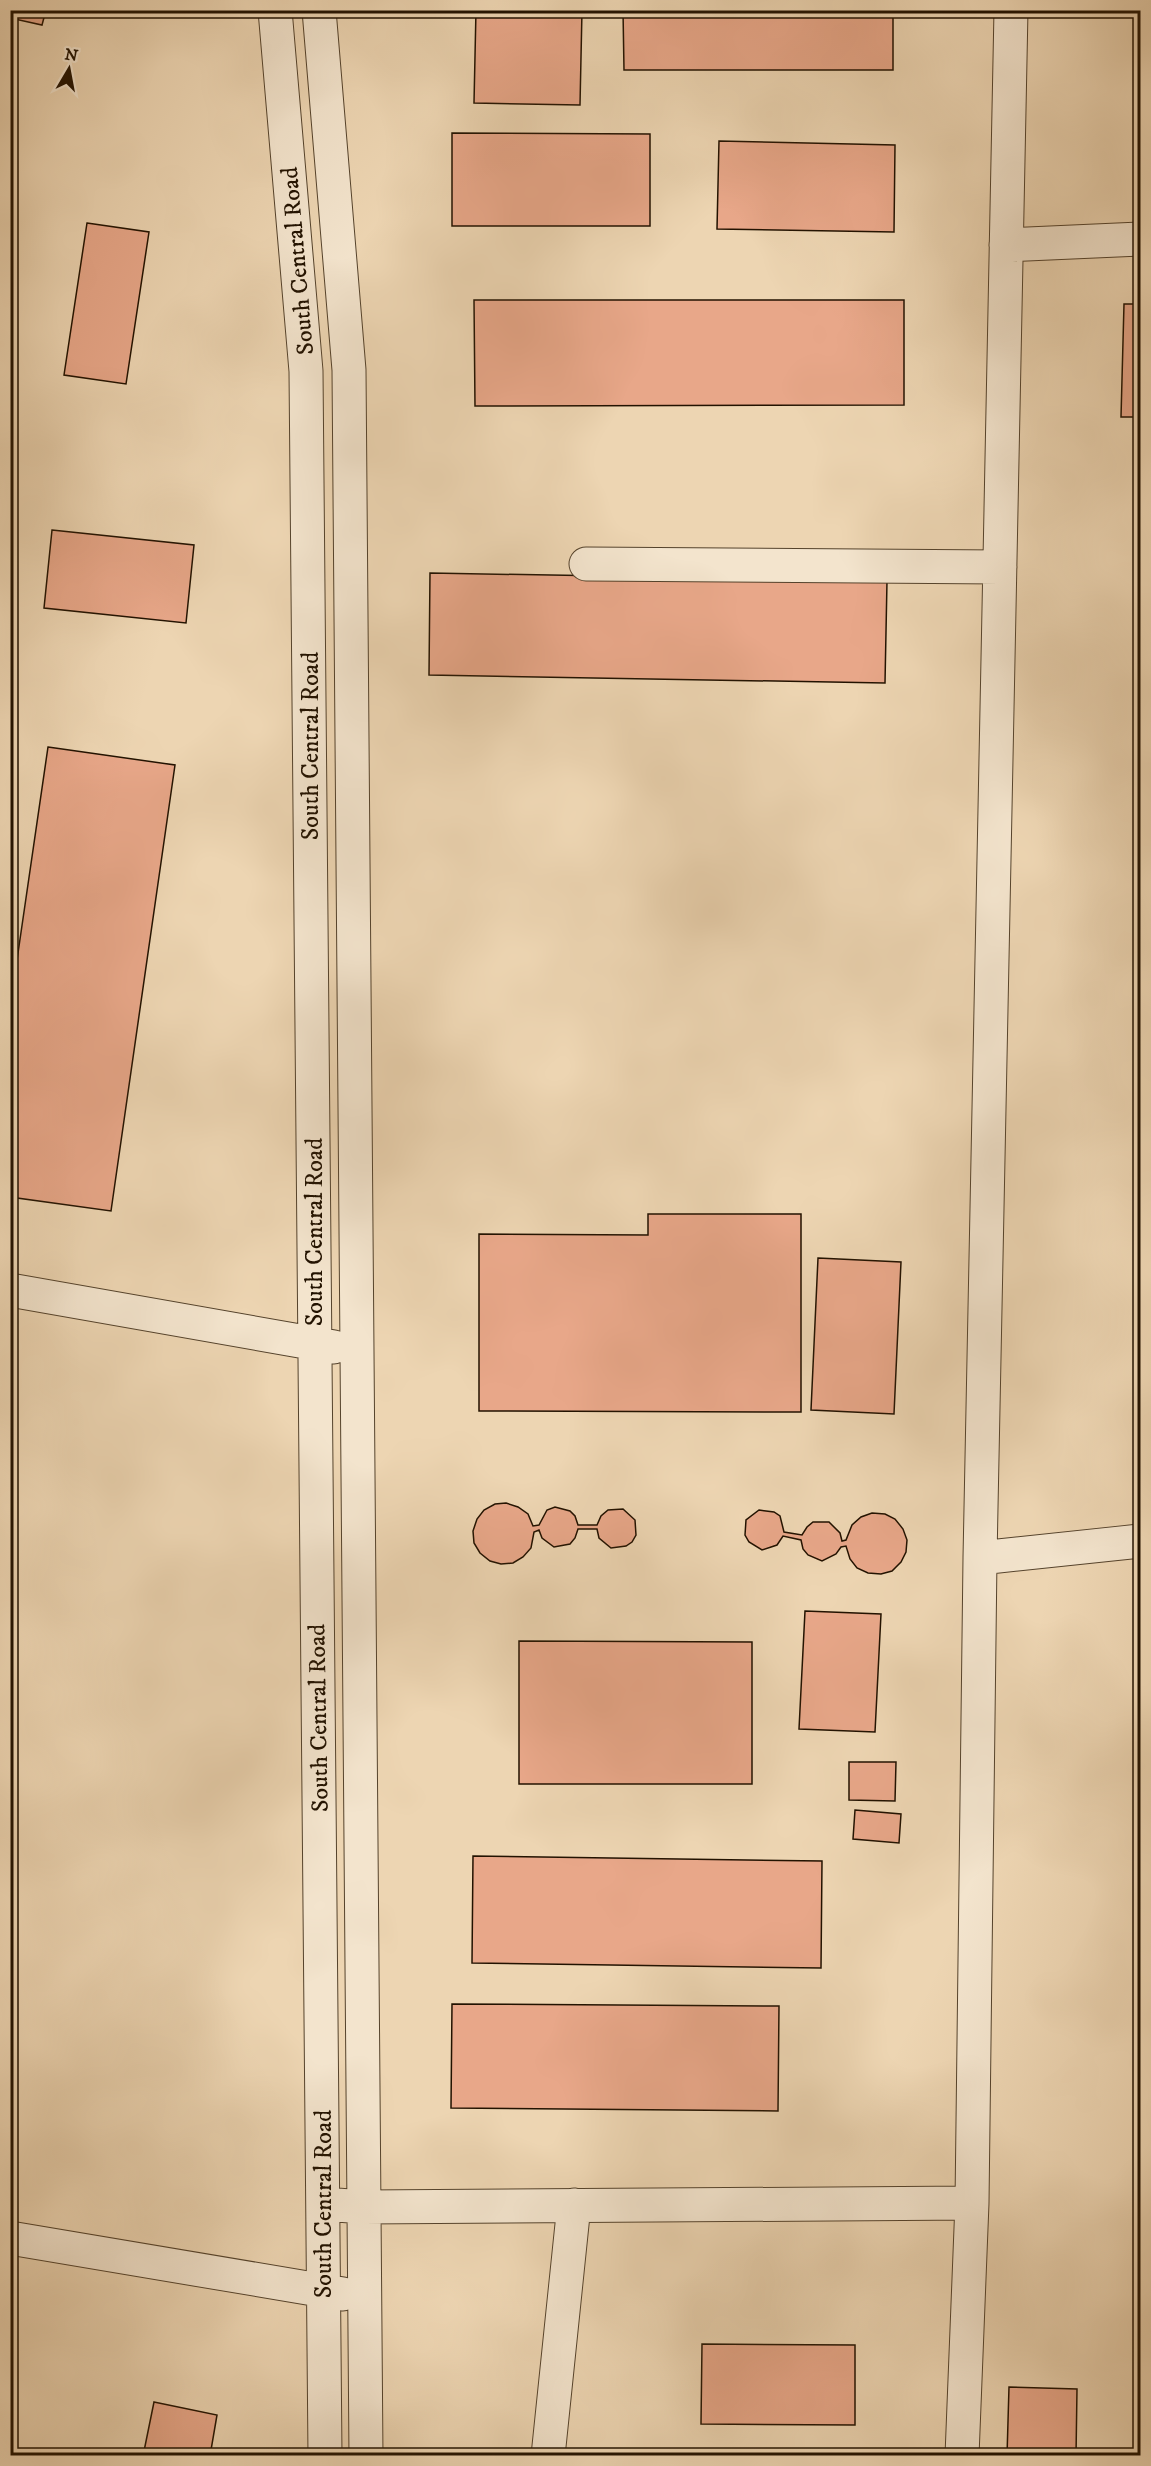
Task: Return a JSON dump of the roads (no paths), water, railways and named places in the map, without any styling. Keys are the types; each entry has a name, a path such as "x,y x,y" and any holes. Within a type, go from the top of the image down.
{"street":[{"name":"South Central Road","path":"275,10 306,371 325,2456"},
{"name":"South Central Road","path":"319,10 349,370 366,2456"},
{"path":"962,2456 972,2203 980,1558 1011,10"},
{"path":"1006,245 1140,239"},
{"path":"586,564 1000,567"},
{"path":"10,1290 357,1351"},
{"path":"980,1558 1140,1541"},
{"path":"323,2204 364,2206 972,2203"},
{"path":"548,2456 574,2205"},
{"path":"10,2238 323,2292 364,2297"}]}
